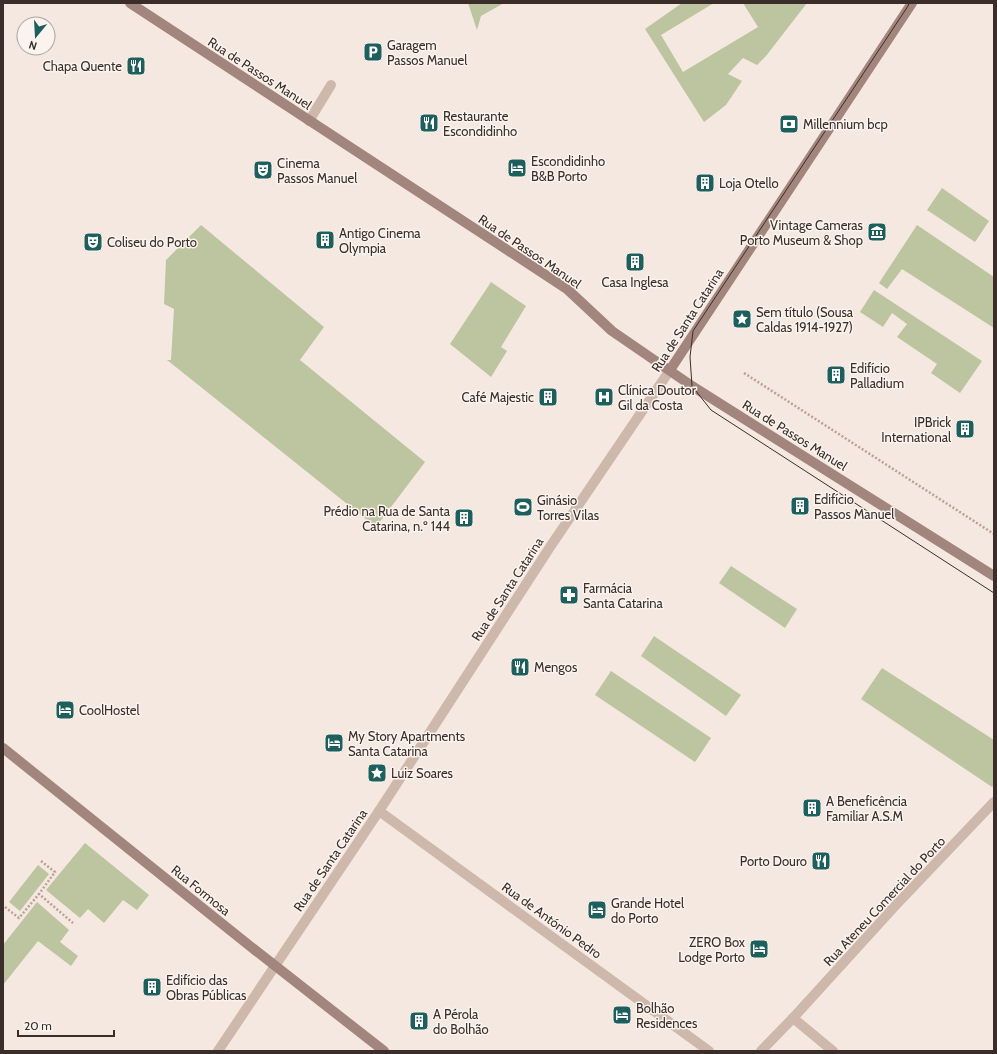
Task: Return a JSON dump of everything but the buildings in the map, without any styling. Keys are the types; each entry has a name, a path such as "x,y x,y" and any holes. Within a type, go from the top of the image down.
{"street":[{"name":"Rua de Passos Manuel","path":"130,3 567,289 612,331 692,386 994,576"},
{"name":"Rua de Santa Catarina","path":"218,1051 274,965 379,811 550,547 670,370 912,3"},
{"path":"309,121 331,85"},
{"name":"Rua Formosa","path":"3,748 384,1051"},
{"name":"Rua Ateneu Comercial do Porto","path":"761,1051 895,906 994,802"},
{"name":"Rua de António Pedro","path":"379,811 709,1051"},
{"path":"793,1018 832,1051"}],"path":[{"path":"744,373 994,534"},
{"path":"5,907 19,918 39,894 55,872 41,860"},
{"path":"39,894 73,923"}],"green space":[{"path":"468,3 504,3 481,16 477,30"},
{"path":"682,3 714,3 661,35 683,72 758,27 743,3 807,3 766,56 757,65 743,58 728,74 742,81 726,105 704,122 645,29"},
{"path":"942,188 989,221 975,242 927,210"},
{"path":"201,225 324,327 300,360 425,462 376,527 167,360 171,360 174,309 164,304 166,260"},
{"path":"917,225 994,277 994,328 902,269 887,289 879,283"},
{"path":"491,282 526,306 501,347 507,351 491,377 450,344"},
{"path":"874,290 982,361 960,393 931,373 937,364 897,337 907,324 892,313 883,327 860,312"},
{"path":"731,566 797,609 785,628 719,583"},
{"path":"654,636 741,695 726,716 641,656"},
{"path":"882,668 994,740 994,785 992,787 861,699"},
{"path":"611,671 711,738 695,762 595,695"},
{"path":"85,843 149,895 137,910 123,900 104,923 88,909 80,918 46,890"},
{"path":"38,865 49,874 20,911 9,902"},
{"path":"37,902 69,930 60,942 78,956 71,966 38,941 3,985 3,945"}],"tram line":[{"path":"909,3 693,331 690,357 692,386 711,410 994,593"}],"place":[{"name":"Garagem Passos Manuel","path":"373,52"},
{"name":"Chapa Quente","path":"136,66"},
{"name":"Restaurante Escondidinho","path":"429,123"},
{"name":"Millennium bcp","path":"789,124"},
{"name":"Escondidinho B&B Porto","path":"517,168"},
{"name":"Cinema Passos Manuel","path":"263,170"},
{"name":"Loja Otello","path":"705,183"},
{"name":"Vintage Cameras Porto Museum & Shop","path":"877,232"},
{"name":"Antigo Cinema Olympia","path":"325,240"},
{"name":"Coliseu do Porto","path":"93,242"},
{"name":"Casa Inglesa","path":"635,262"},
{"name":"Sem título (Sousa Caldas 1914-1927)","path":"742,319"},
{"name":"Edifício Palladium","path":"836,375"},
{"name":"Café Majestic","path":"548,397"},
{"name":"Clínica Doutor Gil da Costa","path":"604,397"},
{"name":"IPBrick International","path":"965,429"},
{"name":"Edifício Passos Manuel","path":"800,506"},
{"name":"Ginásio Torres Vilas","path":"523,507"},
{"name":"Prédio na Rua de Santa Catarina, n.º 144","path":"464,518"},
{"name":"Farmácia Santa Catarina","path":"569,595"},
{"name":"Mengos","path":"520,667"},
{"name":"CoolHostel","path":"65,710"},
{"name":"My Story Apartments Santa Catarina","path":"334,743"},
{"name":"Luiz Soares","path":"377,773"},
{"name":"A Beneficência Familiar A.S.M","path":"812,808"},
{"name":"Porto Douro","path":"821,861"},
{"name":"Grande Hotel do Porto","path":"597,910"},
{"name":"ZERO Box Lodge Porto","path":"759,949"},
{"name":"Edifício das Obras Públicas","path":"152,987"},
{"name":"Bolhão Residences","path":"622,1015"},
{"name":"A Pérola do Bolhão","path":"419,1021"}]}
